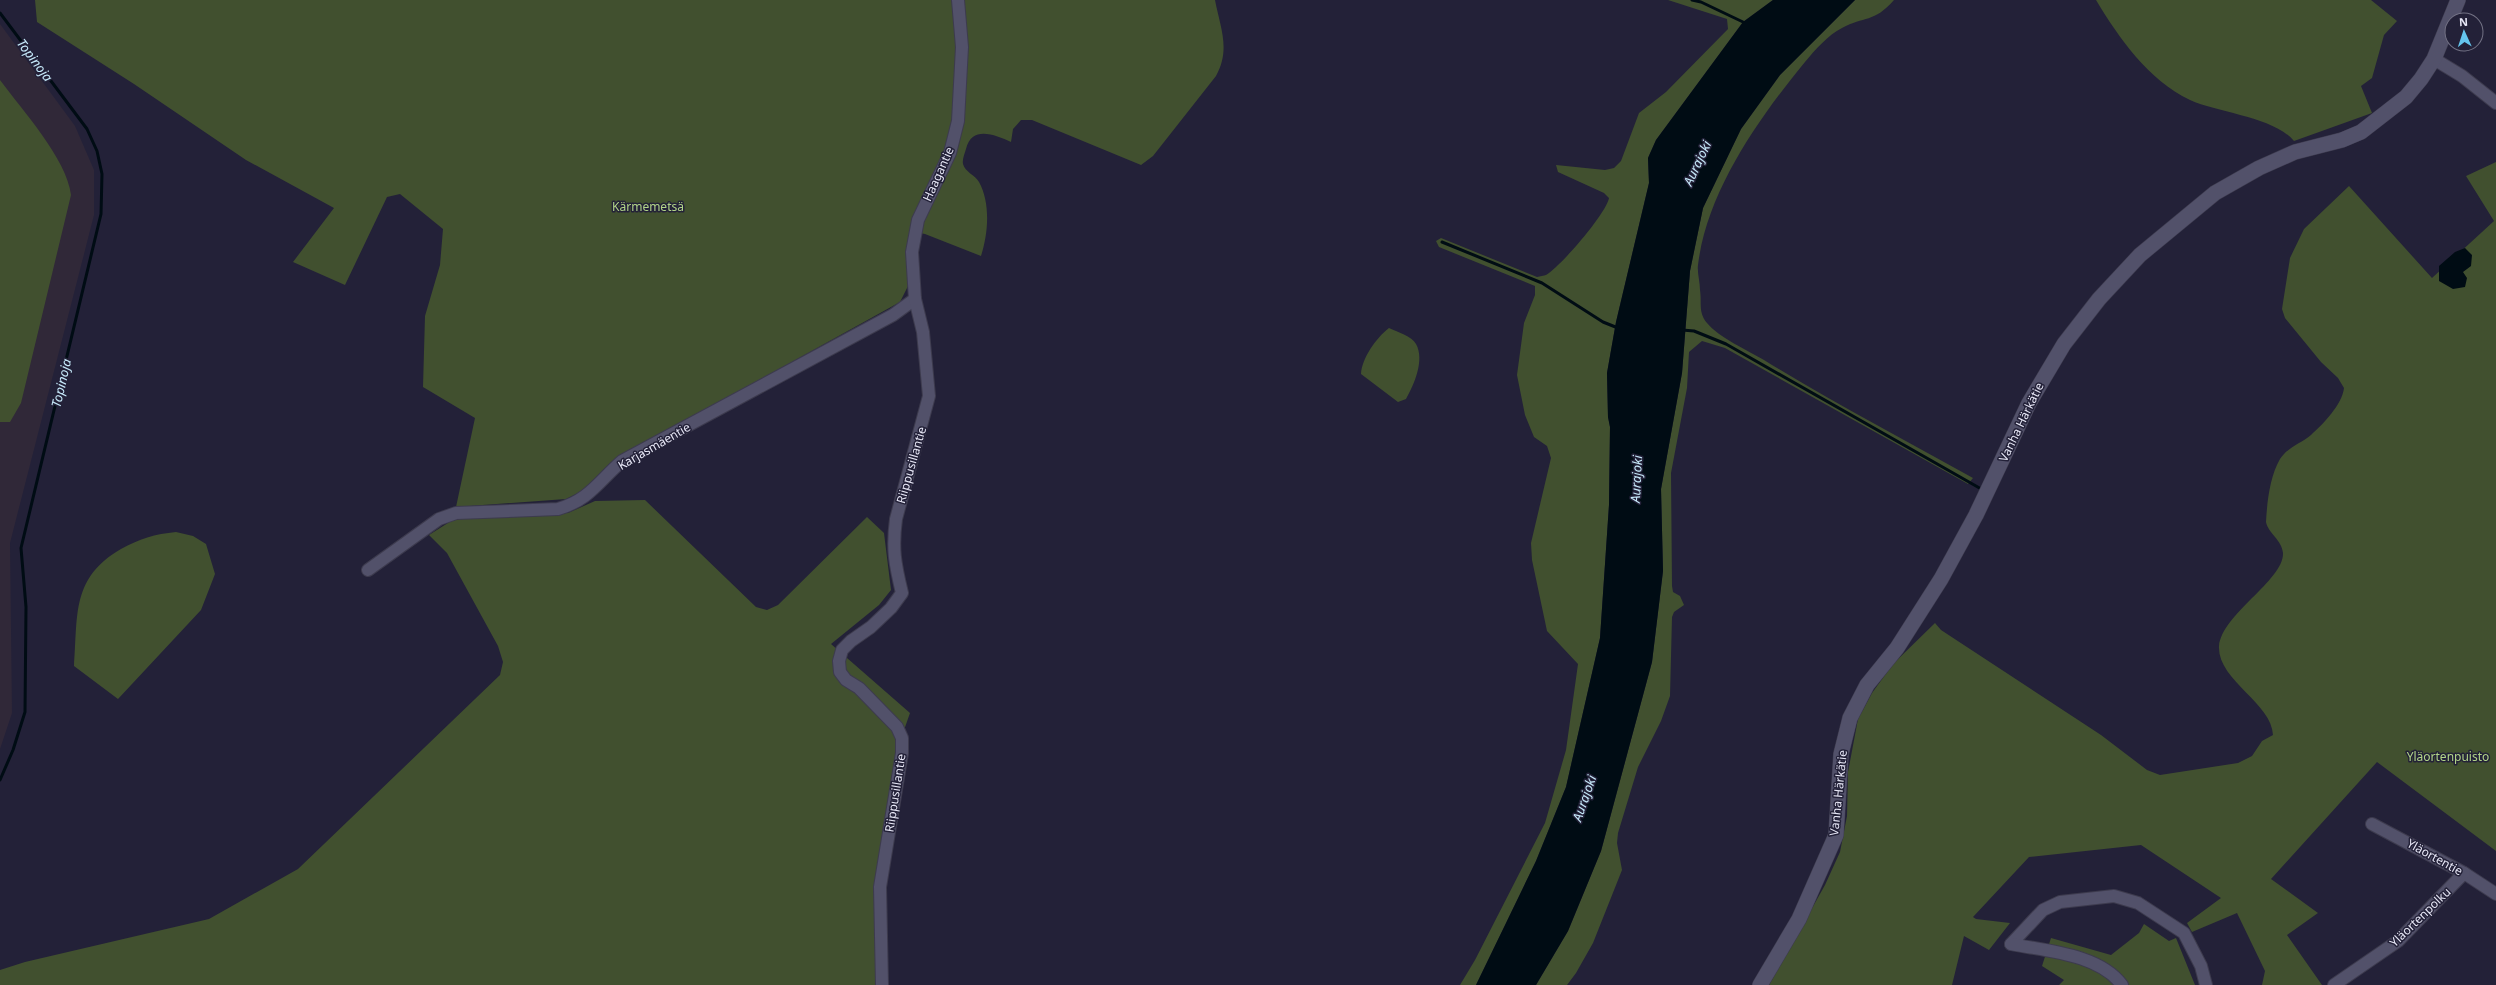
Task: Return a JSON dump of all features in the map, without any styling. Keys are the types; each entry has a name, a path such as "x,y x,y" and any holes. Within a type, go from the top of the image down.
{"street":[{"name":"Haagantie","path":"915,300 912,252 918,220 950,153 958,122 962,47 958,0"},
{"name":"Vanha Härkätie","path":"1760,985 1799,919 1836,836 1841,754 1850,718 1867,685 1896,648 1941,579 1976,515 2028,404 2064,344 2099,299 2140,255 2215,193 2259,168 2295,152 2342,140 2361,132 2406,97 2421,79 2434,59 2458,0"},
{"path":"2434,59 2462,76 2496,103"},
{"name":"Karjasmäentie","path":"368,570 439,518 456,513 558,509 573,504 585,498 603,478 622,461 893,315 915,300"},
{"name":"Riippusillantie","path":"882,985 880,887 902,753 902,738 897,727 859,688 846,680 840,672 839,661 842,650 886,613 902,593 893,556 896,519 929,396 923,332 915,300"},
{"name":"Yläortentie","path":"2372,824 2464,873 2496,894"},
{"name":"Yläortenpolku","path":"2334,985 2398,941 2464,873"},
{"path":"2122,985 2104,970 2087,962 2011,944 2043,910 2060,902 2114,896 2138,903 2184,933 2201,966 2206,985"}],"shaded area":[{"path":"0,24 75,126 94,170 94,215 10,543 12,713 0,749"}],"green space":[{"name":"Kärmemetsä","path":"35,0 1215,0 1224,47 1223,57 1216,76 1153,156 1141,165 1032,120 1021,120 1013,129 1011,142 991,135 979,134 973,137 969,142 963,164 964,167 979,182 983,191 987,209 987,229 981,256 925,234 910,231 907,249 908,286 900,302 611,462 582,491 566,499 456,507 475,418 423,387 425,316 440,265 443,229 400,194 387,197 345,285 293,262 334,208 246,160 134,84 37,22"},
{"path":"1668,0 1773,0 1743,22 1656,140 1648,158 1649,183 1616,322 1607,373 1608,417 1610,427 1609,505 1600,638 1566,787 1536,861 1476,985 1460,985 1475,960 1545,823 1566,750 1578,664 1547,631 1532,560 1531,543 1551,458 1547,446 1534,437 1525,415 1517,375 1524,323 1535,295 1535,286 1439,247 1436,241 1441,238 1537,277 1546,275 1561,262 1582,240 1600,216 1609,198 1604,193 1558,172 1556,165 1605,170 1614,168 1621,161 1639,113 1666,92 1728,29 1727,19"},
{"path":"1855,0 1894,0 1875,16 1842,28 1822,43 1809,57 1753,131 1724,183 1712,210 1703,237 1698,268 1701,311 1707,323 1726,338 1842,406 1973,478 1968,484 1725,348 1702,341 1689,352 1687,388 1671,473 1672,586 1673,592 1680,596 1684,605 1674,612 1672,617 1670,696 1661,721 1638,767 1618,833 1617,843 1622,870 1593,943 1576,973 1567,985 1536,985 1568,931 1601,851 1652,662 1663,571 1661,489 1682,373 1690,271 1703,208 1741,129 1780,75"},
{"path":"2096,0 2371,0 2397,21 2384,35 2372,78 2361,86 2372,113 2294,141 2285,133 2273,126 2245,116 2202,105 2175,92 2148,70 2136,57 2114,29"},
{"path":"0,80 53,151 68,181 71,195 21,403 10,422 0,422"},
{"name":"Yläortenpuisto","path":"2496,162 2496,851 2377,762 2271,879 2318,913 2287,935 2322,985 2262,985 2265,971 2237,913 2192,932 2187,923 2221,898 2141,845 2029,857 1973,917 1976,919 2010,923 1989,950 1964,936 1952,985 1769,985 1825,885 1840,852 1847,816 1848,772 1858,719 1872,693 1893,664 1935,623 1941,630 2101,735 2147,770 2160,775 2238,763 2252,756 2262,741 2273,735 2270,723 2264,712 2226,670 2221,658 2219,646 2223,634 2230,622 2264,586 2281,563 2283,553 2282,548 2278,540 2269,530 2266,522 2270,489 2274,473 2280,459 2287,451 2311,435 2326,420 2340,401 2344,388 2338,378 2321,362 2285,318 2282,309 2290,258 2304,229 2349,186 2432,278 2494,221 2466,176"},
{"path":"1389,328 1408,336 1414,341 1419,357 1419,365 1415,380 1409,393 1406,399 1398,402 1361,374 1364,361 1370,349 1379,337"},
{"path":"645,500 756,607 767,610 778,605 867,517 884,533 891,590 879,605 831,644 910,713 897,750 874,887 876,985 0,985 0,970 25,962 209,919 298,869 500,675 503,662 498,646 447,553 429,535 451,521 469,517 568,513 595,501"},
{"path":"176,532 193,536 206,544 215,574 201,610 118,699 74,666 77,614 80,599 85,585 93,572 105,560 134,542 161,534"},
{"path":"2144,924 2169,941 2176,938 2195,985 2059,985 2064,980 2042,966 2051,938 2111,955 2139,933"}],"water":[{"name":"Aurajoki","path":"1773,0 1855,0 1780,75 1741,129 1703,208 1690,271 1682,373 1661,489 1663,571 1652,662 1601,851 1568,931 1536,985 1476,985 1536,861 1566,787 1600,638 1609,505 1610,427 1608,417 1607,373 1616,322 1649,183 1648,158 1656,140 1743,22"},
{"path":"2465,248 2472,255 2471,266 2463,272 2467,278 2465,287 2453,289 2439,281 2439,266 2455,252"}],"waterway":[{"path":"1692,0 1701,2 1743,22"},
{"name":"Topinoja","path":"0,13 87,129 97,151 102,174 101,214 21,548 26,607 25,712 13,750 0,780"},
{"path":"1442,242 1542,283 1603,322 1618,328"},
{"path":"1682,330 1694,331 1726,344 1983,490"}]}
